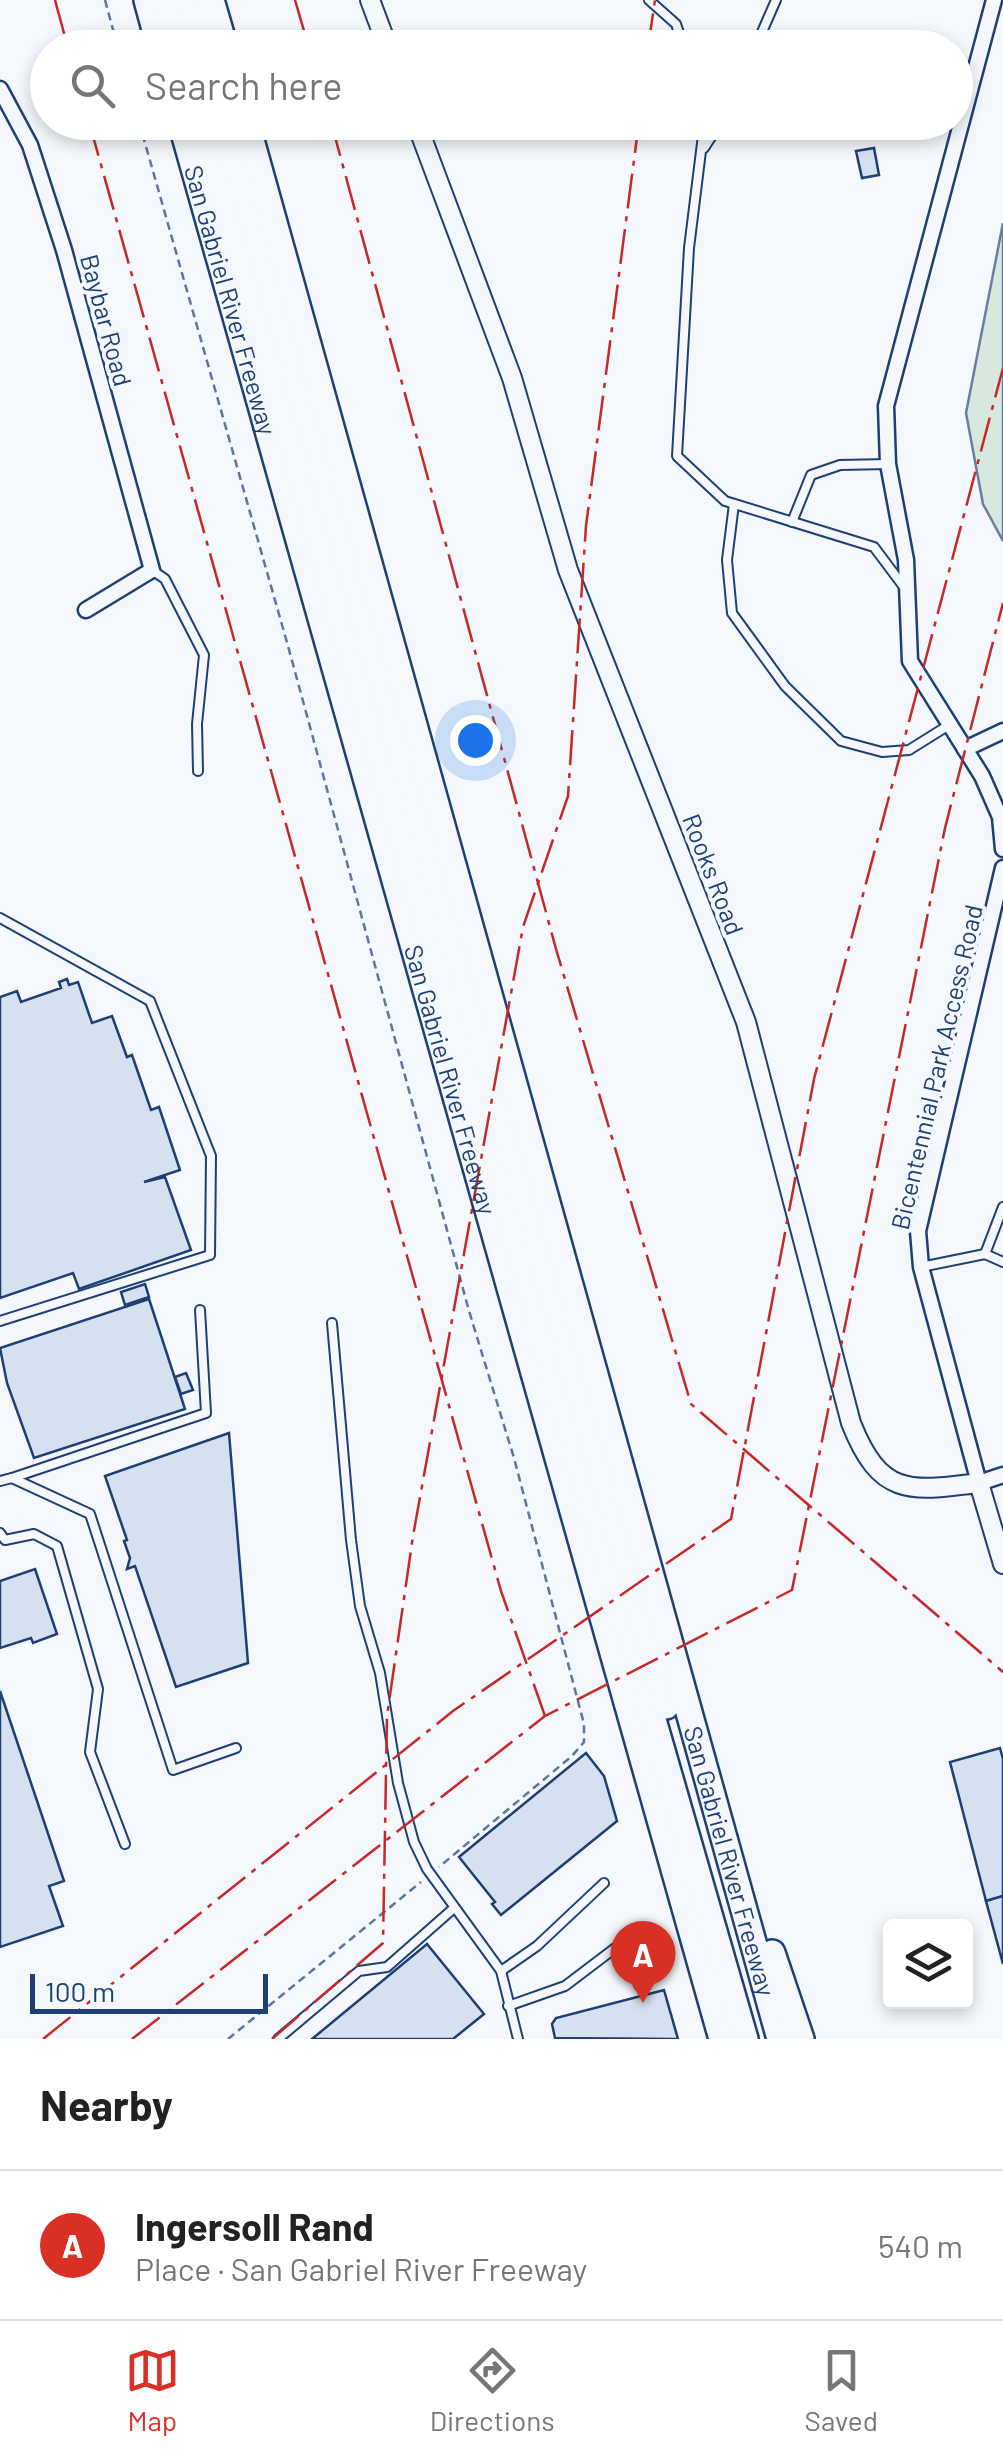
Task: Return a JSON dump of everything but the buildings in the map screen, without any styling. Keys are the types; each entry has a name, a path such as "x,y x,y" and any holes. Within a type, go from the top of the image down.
{"highway":[{"path":"147,0 155,30"},
{"path":"167,0 175,30"},
{"path":"191,0 199,30"},
{"path":"211,0 219,30"},
{"name":"San Gabriel River Freeway","path":"186,140 722,2039"},
{"path":"207,140 555,1381 745,2039"},
{"path":"230,140 598,1454 757,2039"},
{"name":"San Gabriel River Freeway","path":"251,140 780,2039"},
{"path":"706,1764 801,2039"}],"street":[{"path":"370,0 381,30"},
{"path":"973,79 994,0"},
{"name":"Baybar Road","path":"0,89 30,146 53,215 152,570"},
{"name":"Rooks Road","path":"423,140 512,378 568,570 746,1022 851,1422 864,1456 882,1474 903,1486 928,1490 979,1483"},
{"path":"957,140 886,406 888,464 906,560 910,661 982,776 1000,817 1003,849"},
{"path":"86,610 152,570"},
{"path":"964,749 1003,731"},
{"name":"Bicentennial Park Access Road","path":"979,1483 922,1267 918,1231 1003,868"},
{"path":"1003,1475 979,1483 1003,1564"}],"lane":[{"path":"649,0 678,30"},
{"path":"763,30 776,0"},
{"path":"702,140 689,248 677,456 725,501 874,547 907,590"},
{"path":"702,152 710,140"},
{"path":"792,522 811,475 840,466 888,464"},
{"path":"734,504 727,560 732,613 786,686 841,741 882,752 909,750 949,725"},
{"path":"152,570 166,579 204,656 197,724 198,770"},
{"path":"0,918 150,1001 211,1156 210,1255 0,1321"},
{"path":"985,1254 1002,1211"},
{"path":"922,1267 985,1254 1003,1262"},
{"path":"0,1481 206,1413 200,1310"},
{"path":"332,1323 360,1606 380,1673 398,1783 414,1842 431,1875 501,1971 518,2039"},
{"path":"12,1478 90,1514 174,1770 236,1748"},
{"path":"2,1538 34,1534 57,1546 98,1689 90,1752 125,1844"},
{"path":"501,1971 537,1946 604,1883"},
{"path":"278,2039 359,1970 387,1968 454,1908"},
{"path":"508,2006 565,1986 627,1938 640,1985"}],"path":[{"path":"105,0 113,30"},
{"path":"144,140 288,646 469,1311 539,1549 584,1724 584,1742 572,1756 228,2039"}],"shaded area":[{"path":"1003,223 1003,541 983,504 966,413"}],"power":[{"path":"55,0 63,30"},
{"path":"295,0 304,30"},
{"path":"651,30 655,0"},
{"path":"94,140 501,1591 545,1716"},
{"path":"336,140 556,949 691,1404 1003,1672"},
{"path":"272,2039 383,1943 387,1716 413,1536 523,927 568,796 586,526 637,140"},
{"path":"43,2039 453,1711 731,1519 814,1079 1003,368"},
{"path":"132,2039 545,1716 792,1590 945,828 1003,603"}],"place":[{"name":"Ingersoll Rand","path":"643,2003"}]}
